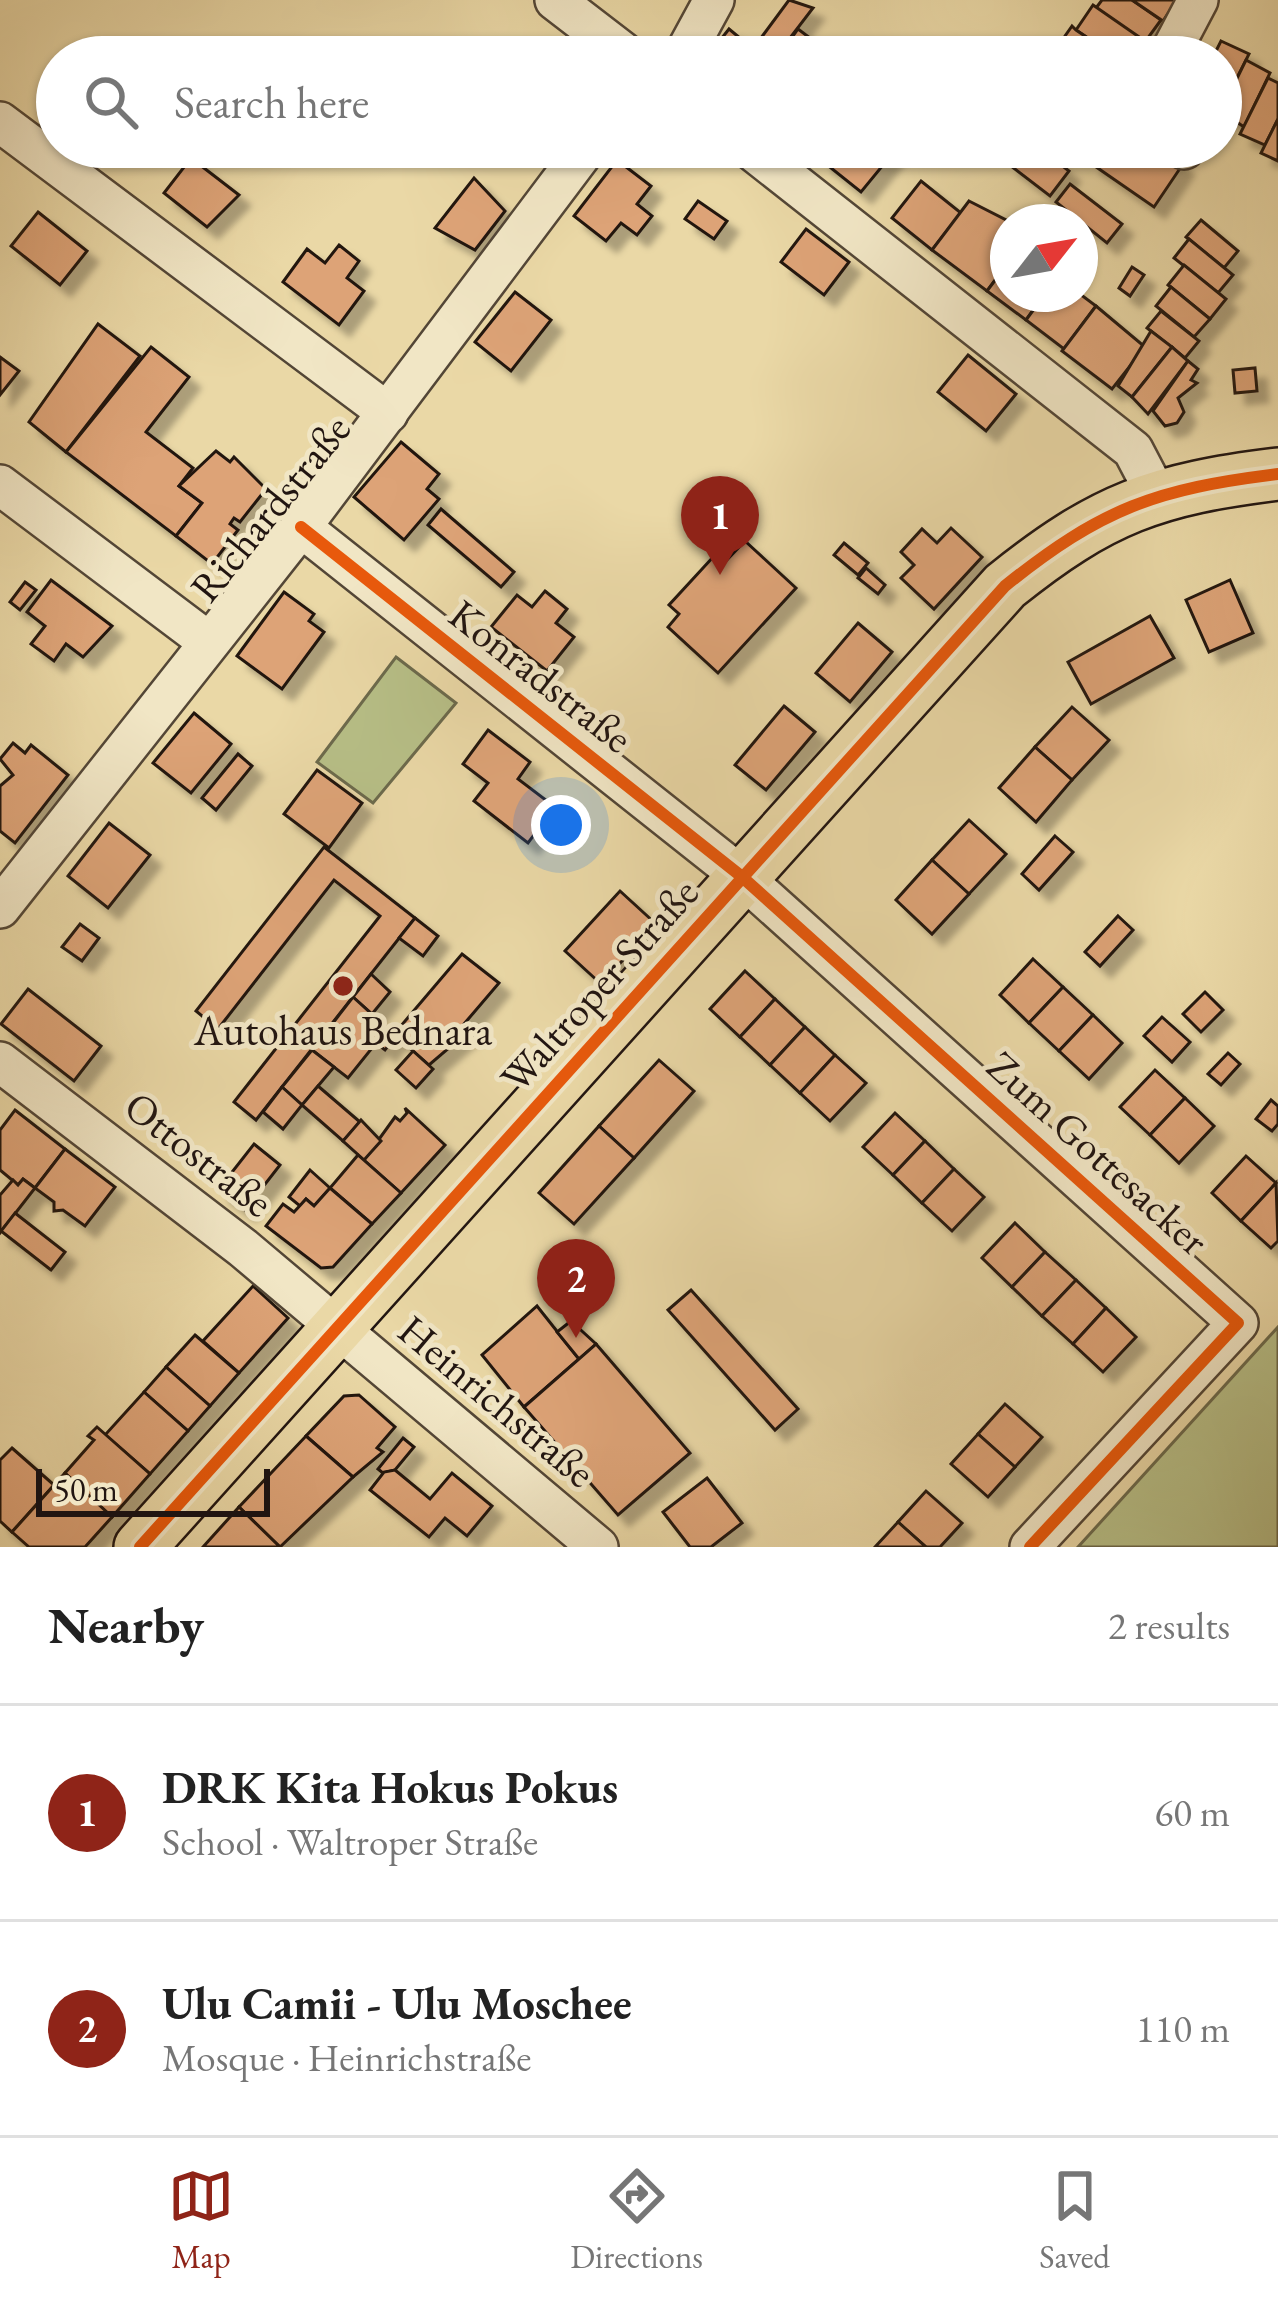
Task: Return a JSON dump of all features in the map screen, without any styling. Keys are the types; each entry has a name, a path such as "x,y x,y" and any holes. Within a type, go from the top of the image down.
{"main road":[{"name":"Waltroper Straße","path":"140,1547 1005,586 1079,533 1156,494 1278,474"}],"street":[{"path":"555,0 602,36"},
{"path":"694,36 714,0"},
{"path":"1179,36 1198,0"},
{"path":"0,122 36,149"},
{"path":"61,168 388,413"},
{"name":"Richardstraße","path":"0,908 206,640 301,527 571,168"},
{"path":"775,168 1133,450 1156,494"},
{"path":"0,485 206,640"},
{"name":"Konradstraße","path":"301,527 741,876"},
{"name":"Zum Gottesacker","path":"741,876 1238,1323 1030,1547"},
{"name":"Ottostraße","path":"0,1062 243,1247 334,1328"},
{"name":"Heinrichstraße","path":"334,1328 598,1547"}],"green space":[{"path":"396,657 456,703 373,803 317,762"},
{"path":"1278,1327 1278,1547 1078,1547"}],"building":[{"path":"789,0 813,8 792,36 762,36"},
{"path":"1102,0 1132,0 1161,20 1149,36 1136,36 1096,8"},
{"path":"1132,0 1177,0 1163,21"},
{"path":"1093,5 1138,36 1085,36 1076,30"},
{"path":"1072,26 1085,36 1065,36"},
{"path":"1246,60 1270,73 1244,127 1242,126"},
{"path":"1268,78 1278,83 1278,119 1265,145 1242,135"},
{"path":"1278,119 1278,161 1261,153"},
{"path":"183,168 204,168 239,195 207,227 164,193"},
{"path":"611,168 627,168 651,186 637,204 652,216 637,235 621,223 606,241 574,216"},
{"path":"831,168 881,168 861,192"},
{"path":"1014,168 1065,168 1069,171 1050,196"},
{"path":"1098,168 1180,168 1154,207"},
{"path":"474,178 505,211 475,250 435,228"},
{"path":"921,181 961,213 932,250 892,218"},
{"path":"1070,184 1096,204 1058,204"},
{"path":"698,201 727,221 714,239 685,219"},
{"path":"969,201 990,212 987,291 932,250"},
{"path":"1098,206 1122,224 1107,243 1098,236"},
{"path":"38,212 87,251 60,285 11,246"},
{"path":"1201,220 1238,251 1224,268 1186,237"},
{"path":"806,229 849,262 824,295 781,262"},
{"path":"1189,239 1233,275 1218,293 1174,258"},
{"path":"339,245 359,261 347,278 364,291 339,325 283,282 307,249 325,263"},
{"path":"1184,265 1226,299 1210,319 1168,285"},
{"path":"1132,267 1144,275 1130,296 1119,288"},
{"path":"1171,287 1210,319 1194,337 1156,306"},
{"path":"515,292 551,320 511,371 475,342"},
{"path":"1098,308 1145,347 1112,389 1062,351"},
{"path":"1161,311 1199,341 1185,358 1147,328"},
{"path":"1032,312 1092,312 1064,349 1026,320"},
{"path":"98,324 140,356 66,452 29,422"},
{"path":"1151,331 1172,347 1132,397 1118,386"},
{"path":"151,347 189,377 146,432 193,468 179,486 202,503 176,536 66,452"},
{"path":"1172,347 1188,361 1148,414 1132,397"},
{"path":"968,355 1016,394 986,431 938,392"},
{"path":"0,357 19,371 0,395"},
{"path":"1188,361 1198,369 1191,380 1197,383 1178,398 1184,412 1177,423 1165,426 1153,411"},
{"path":"1255,368 1257,391 1235,393 1233,370"},
{"path":"401,442 439,474 427,489 439,499 404,540 354,497"},
{"path":"216,451 230,462 234,457 266,489 240,522 234,518 230,524 238,530 212,564 176,536 202,503 179,486"},
{"path":"441,509 514,572 501,587 428,525"},
{"path":"951,528 982,557 934,609 901,578 914,565 901,552 922,529 937,543"},
{"path":"745,541 796,588 718,673 668,627 679,614 669,605 714,556 723,564"},
{"path":"844,543 868,563 858,575 834,555"},
{"path":"866,568 885,585 878,594 858,578"},
{"path":"51,580 112,626 83,657 66,644 54,661 31,644 45,626 27,612"},
{"path":"1230,580 1253,633 1209,652 1186,600"},
{"path":"25,582 36,590 20,610 10,602"},
{"path":"545,591 567,609 556,623 574,637 547,671 491,627 517,595 532,607"},
{"path":"284,592 314,614 309,621 324,632 282,689 237,656"},
{"path":"1150,616 1174,658 1091,704 1068,662"},
{"path":"858,623 892,652 850,702 816,673"},
{"path":"784,706 815,732 766,790 735,765"},
{"path":"1072,707 1109,740 1072,780 1035,747"},
{"path":"194,713 231,744 191,793 153,763"},
{"path":"488,730 530,762 518,779 555,807 528,843 474,801 488,783 463,764"},
{"path":"13,743 25,753 31,745 68,775 15,843 0,831 0,786 13,775 0,759"},
{"path":"1035,747 1072,780 1036,822 999,788"},
{"path":"238,754 252,766 216,810 202,798"},
{"path":"317,770 362,803 329,848 284,814"},
{"path":"969,820 1006,854 969,894 932,860"},
{"path":"109,823 150,855 108,908 68,876"},
{"path":"1055,836 1073,852 1039,890 1022,874"},
{"name":"Autohaus Bednara","path":"324,847 415,918 256,1120 234,1102 380,916 334,880 218,1029 196,1011"},
{"path":"932,860 969,894 932,934 896,900"},
{"path":"620,891 656,924 601,984 565,951"},
{"path":"1118,916 1133,930 1100,966 1085,952"},
{"path":"415,918 438,936 423,956 399,938"},
{"path":"80,924 99,938 82,961 62,947"},
{"path":"462,954 499,983 464,1024 470,1030 429,1065 394,1034"},
{"path":"1033,959 1063,987 1029,1023 1000,995"},
{"path":"745,971 775,999 740,1037 710,1009"},
{"path":"371,974 390,992 372,1014 353,997"},
{"path":"1063,987 1093,1015 1059,1051 1029,1023"},
{"path":"28,989 101,1046 74,1081 1,1024"},
{"path":"1205,992 1223,1010 1201,1032 1183,1014"},
{"path":"353,997 396,1036 385,1050 376,1043 348,1078 312,1050"},
{"path":"775,999 805,1027 770,1065 740,1037"},
{"path":"1093,1015 1122,1043 1089,1079 1059,1051"},
{"path":"1162,1017 1190,1042 1172,1062 1144,1036"},
{"path":"805,1027 835,1055 800,1093 770,1065"},
{"path":"312,1050 334,1067 302,1105 282,1087"},
{"path":"413,1051 433,1069 416,1088 396,1070"},
{"path":"1228,1053 1240,1064 1221,1085 1208,1074"},
{"path":"835,1055 866,1083 830,1121 800,1093"},
{"path":"659,1060 694,1091 634,1158 599,1126"},
{"path":"1155,1070 1185,1098 1150,1135 1120,1107"},
{"path":"318,1086 360,1122 343,1141 302,1105"},
{"path":"282,1087 302,1105 283,1129 263,1112"},
{"path":"1185,1098 1214,1126 1179,1163 1150,1135"},
{"path":"1271,1100 1278,1106 1278,1124 1272,1131 1256,1119"},
{"path":"405,1108 445,1145 401,1193 364,1160 395,1117 400,1121 407,1113"},
{"path":"15,1110 65,1149 35,1188 23,1179 18,1185 0,1170 0,1130"},
{"path":"895,1113 925,1141 893,1175 863,1147"},
{"path":"361,1120 381,1141 364,1160 343,1141"},
{"path":"599,1126 634,1158 574,1224 539,1193"},
{"path":"925,1141 954,1169 922,1203 893,1175"},
{"path":"254,1144 280,1165 245,1210 218,1190"},
{"path":"65,1149 115,1187 85,1226 63,1210 54,1211 54,1202 35,1188"},
{"path":"358,1155 401,1193 372,1224 330,1188"},
{"path":"1246,1156 1276,1183 1241,1221 1212,1193"},
{"path":"954,1169 984,1197 952,1231 922,1203"},
{"path":"310,1170 330,1188 314,1206 306,1199 300,1206 289,1197"},
{"path":"23,1179 35,1188 0,1233 0,1195 13,1180 18,1185"},
{"path":"1276,1183 1278,1241 1271,1248 1241,1221"},
{"path":"330,1188 372,1224 333,1267 321,1268 266,1226 283,1204 294,1212 306,1199 314,1206"},
{"path":"15,1213 65,1252 51,1270 1,1231"},
{"path":"1015,1223 1045,1252 1012,1287 982,1258"},
{"path":"1045,1252 1076,1280 1042,1316 1012,1287"},
{"path":"1076,1280 1106,1308 1073,1344 1042,1316"},
{"path":"253,1286 288,1318 239,1373 203,1341"},
{"path":"691,1290 798,1409 775,1430 668,1310"},
{"path":"537,1306 579,1359 524,1407 482,1355"},
{"path":"1106,1308 1136,1337 1103,1372 1073,1344"},
{"path":"571,1321 596,1344 579,1359 557,1332"},
{"path":"195,1335 239,1373 210,1406 166,1367"},
{"path":"596,1344 690,1453 618,1515 524,1407"},
{"path":"166,1367 210,1406 188,1431 144,1392"},
{"path":"144,1392 188,1431 150,1474 105,1435"},
{"path":"359,1395 395,1427 377,1448 383,1452 353,1477 306,1436 344,1396"},
{"path":"1005,1404 1042,1437 1015,1467 978,1434"},
{"path":"97,1427 150,1474 112,1517 65,1473 94,1440 88,1436"},
{"path":"978,1434 1015,1467 988,1497 951,1464"},
{"path":"306,1436 353,1477 280,1547 239,1507"},
{"path":"403,1438 414,1447 395,1470 383,1473 378,1469"},
{"path":"12,1448 54,1485 12,1532 0,1521 0,1460"},
{"path":"395,1470 430,1499 452,1473 492,1506 467,1536 445,1518 429,1537 370,1490 384,1472"},
{"path":"65,1473 112,1517 85,1547 29,1547 12,1532"},
{"path":"707,1478 742,1523 711,1547 690,1547 663,1512"},
{"path":"926,1491 962,1523 940,1547 926,1547 898,1522"},
{"path":"239,1507 280,1547 203,1547"},
{"path":"898,1522 926,1547 875,1547"}],"cycle path":[{"path":"140,1547 1005,586 1071,538 1132,506 1198,487 1278,474"},
{"path":"301,527 741,876 1238,1323 1030,1547"}],"place":[{"name":"DRK Kita Hokus Pokus","path":"720,575"},
{"name":"Autohaus Bednara","path":"343,986"},
{"name":"Ulu Camii - Ulu Moschee","path":"576,1338"}]}
